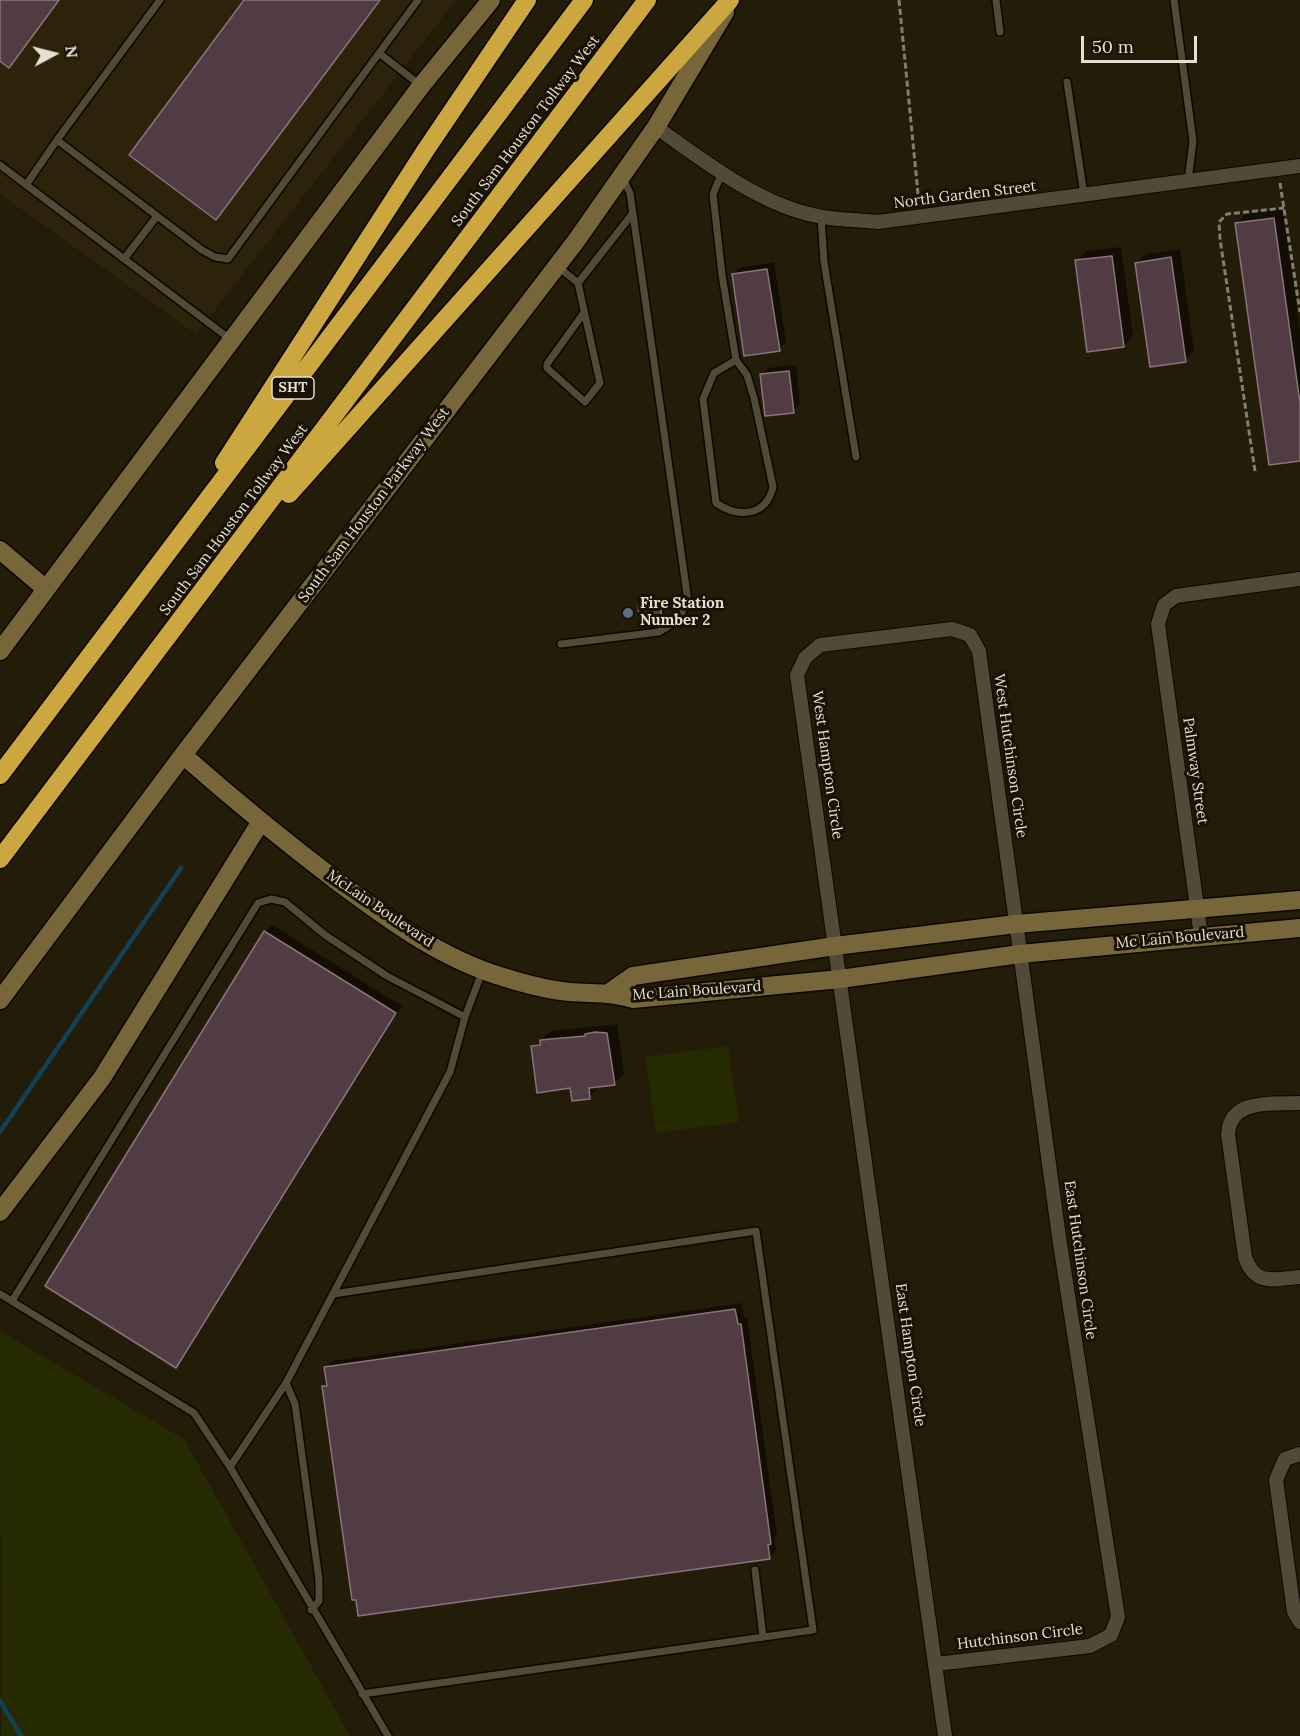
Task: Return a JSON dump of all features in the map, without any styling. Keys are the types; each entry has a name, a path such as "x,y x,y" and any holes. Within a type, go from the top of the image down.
{"highway":[{"path":"138,595 419,160 527,0"},
{"name":"SHT","path":"0,775 138,595 584,0"},
{"name":"South Sam Houston Tollway West","path":"0,859 647,0"},
{"path":"206,588 731,0"}],"main road":[{"path":"0,651 421,86 491,0"},
{"name":"South Sam Houston Parkway West","path":"0,1000 183,755 557,266 656,127 731,0"},
{"path":"0,550 46,589"},
{"name":"McLain Boulevard","path":"183,755 260,823 417,937 483,970 540,987 570,992 610,992"},
{"path":"0,1212 102,1078 260,823"},
{"name":"Mc Lain Boulevard","path":"610,992 633,976 835,946 1016,924 1300,900"},
{"name":"Mc Lain Boulevard","path":"610,992 633,999 711,992 840,979 1020,954 1300,928"},
{"path":"708,965 711,992"}],"street":[{"name":"North Garden Street","path":"656,127 722,173 766,198 821,217 879,222 1300,166"},
{"name":"Palmway Street","path":"1201,936 1158,624 1161,611 1168,601 1176,596 1300,579"},
{"name":"West Hutchinson Circle","path":"902,636 952,629 970,635 980,651 1020,954"},
{"name":"West Hampton Circle","path":"840,979 797,675 805,658 820,645 902,636"},
{"name":"East Hutchinson Circle","path":"1020,954 1059,1237 1111,1570"},
{"name":"East Hampton Circle","path":"840,979 945,1736"},
{"path":"1300,1103 1248,1107 1238,1111 1230,1122 1228,1144 1245,1257 1253,1275 1267,1279 1300,1277"},
{"path":"1300,1454 1285,1459 1277,1475 1294,1612 1300,1622"},
{"name":"Hutchinson Circle","path":"936,1664 1090,1646 1111,1635 1118,1617 1111,1570"}],"lane":[{"path":"26,185 160,0"},
{"path":"57,140 202,250 215,257 228,259 418,0"},
{"path":"996,0 1000,32"},
{"path":"1174,0 1193,141 1188,181"},
{"path":"379,53 421,86"},
{"path":"1067,82 1084,196"},
{"path":"0,165 230,340"},
{"path":"722,173 713,194 736,360 747,375 754,398 773,488 771,498 761,510 745,513 729,512 716,503 703,399 714,373 736,360"},
{"path":"561,644 659,632 677,621 688,601 630,193 621,177"},
{"path":"578,283 633,213"},
{"path":"124,259 157,216"},
{"path":"821,217 824,262 856,457"},
{"path":"557,266 578,283 600,383 585,402 547,368 547,364 583,314"},
{"path":"12,1301 258,903 271,900 285,902 325,935 387,976 465,1017"},
{"path":"230,1467 286,1383 450,1072 465,1017 483,970"},
{"path":"333,1293 756,1231 813,1630 362,1694"},
{"path":"0,1294 194,1413 230,1467 311,1610 388,1736"},
{"path":"286,1383 295,1404 319,1580 319,1601 311,1610"},
{"path":"755,1570 763,1637"}],"path":[{"path":"899,0 921,218"},
{"path":"1277,169 1300,312"},
{"path":"1256,471 1221,251 1219,222 1227,214 1284,208"}],"shaded area":[{"path":"0,0 456,0 196,334 0,194"}],"green space":[{"path":"728,1046 739,1122 656,1133 645,1057"},
{"path":"0,1331 184,1439 350,1736 1,1736"}],"building":[{"path":"0,0 59,0 9,68 0,61"},
{"path":"244,0 380,0 216,220 129,155"},
{"path":"1274,218 1300,403 1300,461 1269,465 1235,223"},
{"path":"1112,256 1124,347 1087,352 1075,260"},
{"path":"1171,257 1186,362 1150,367 1135,263"},
{"path":"767,269 780,351 744,356 732,274"},
{"path":"789,371 794,413 765,416 760,374"},
{"path":"660,603 662,617 640,621 638,607"},
{"path":"264,931 396,1013 176,1368 45,1286"},
{"path":"607,1033 615,1085 589,1088 590,1099 572,1101 570,1088 537,1093 531,1046 540,1045 540,1040 585,1036 585,1034"},
{"path":"735,1309 738,1324 741,1324 771,1544 768,1545 770,1559 358,1616 356,1600 352,1600 322,1386 327,1386 324,1367"}],"waterway":[{"path":"0,1132 181,868"},
{"path":"0,1701 21,1736"}],"place":[{"name":"Fire Station Number 2","path":"628,613"}]}
